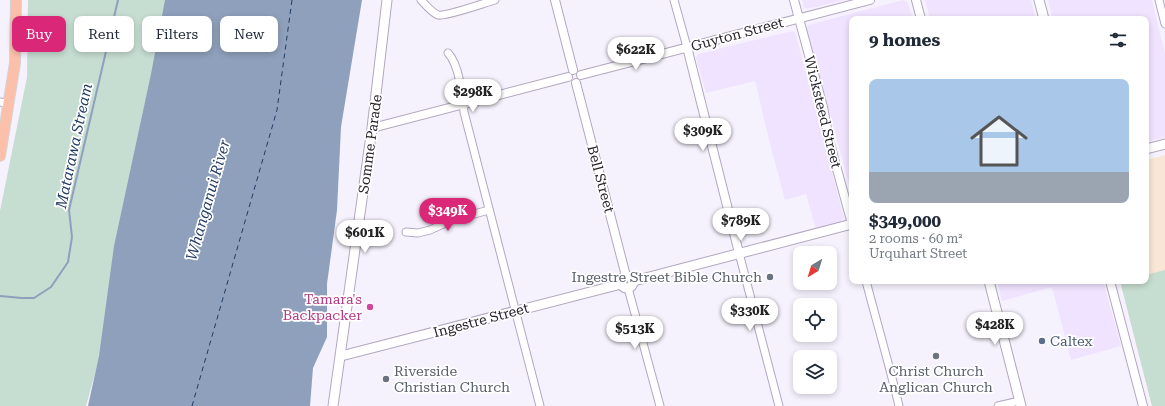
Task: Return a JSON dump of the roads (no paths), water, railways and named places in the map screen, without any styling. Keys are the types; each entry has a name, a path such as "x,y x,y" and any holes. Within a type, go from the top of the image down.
{"main road":[{"path":"0,156 4,103 15,63 16,0"},
{"name":"Somme Parade","path":"333,406 372,128 387,0"},
{"path":"1039,0 1043,16"},
{"path":"1149,148 1165,144"},
{"name":"Ingestre Street","path":"341,356 849,225"},
{"path":"990,284 1020,403"}],"street":[{"path":"421,0 434,13 441,15 495,0"},
{"path":"372,128 464,105 571,74 577,71 581,75 579,81 576,83 570,81 571,74 555,0"},
{"path":"674,0 779,406"},
{"name":"Wicksteed Street","path":"794,0 823,107 829,140 849,213"},
{"name":"Guyton Street","path":"581,75 870,0"},
{"path":"916,0 920,16"},
{"path":"1159,0 1165,24"},
{"path":"448,53 454,61 464,98 464,112 514,311 540,406"},
{"name":"Bell Street","path":"576,83 660,406"},
{"path":"406,232 430,230 452,220 489,210"},
{"path":"867,284 899,406"},
{"path":"1111,284 1143,406"},
{"path":"998,406 1020,403"}],"water":[{"name":"Whanganui River","path":"165,0 362,0 341,127 337,210 327,284 327,337 313,368 310,406 88,406 99,356 114,246 155,52 212,52 212,16 162,16"}],"waterway":[{"name":"Matarawa Stream","path":"0,296 34,298 51,287 68,262 72,237 69,210 118,0"}],"place":[{"name":"Ingestre Street Bible Church","path":"770,277"},
{"name":"Tamara's Backpacker","path":"370,307"},
{"name":"Caltex","path":"1042,341"},
{"name":"Christ Church Anglican Church","path":"936,356"},
{"name":"Riverside Christian Church","path":"386,379"}]}
